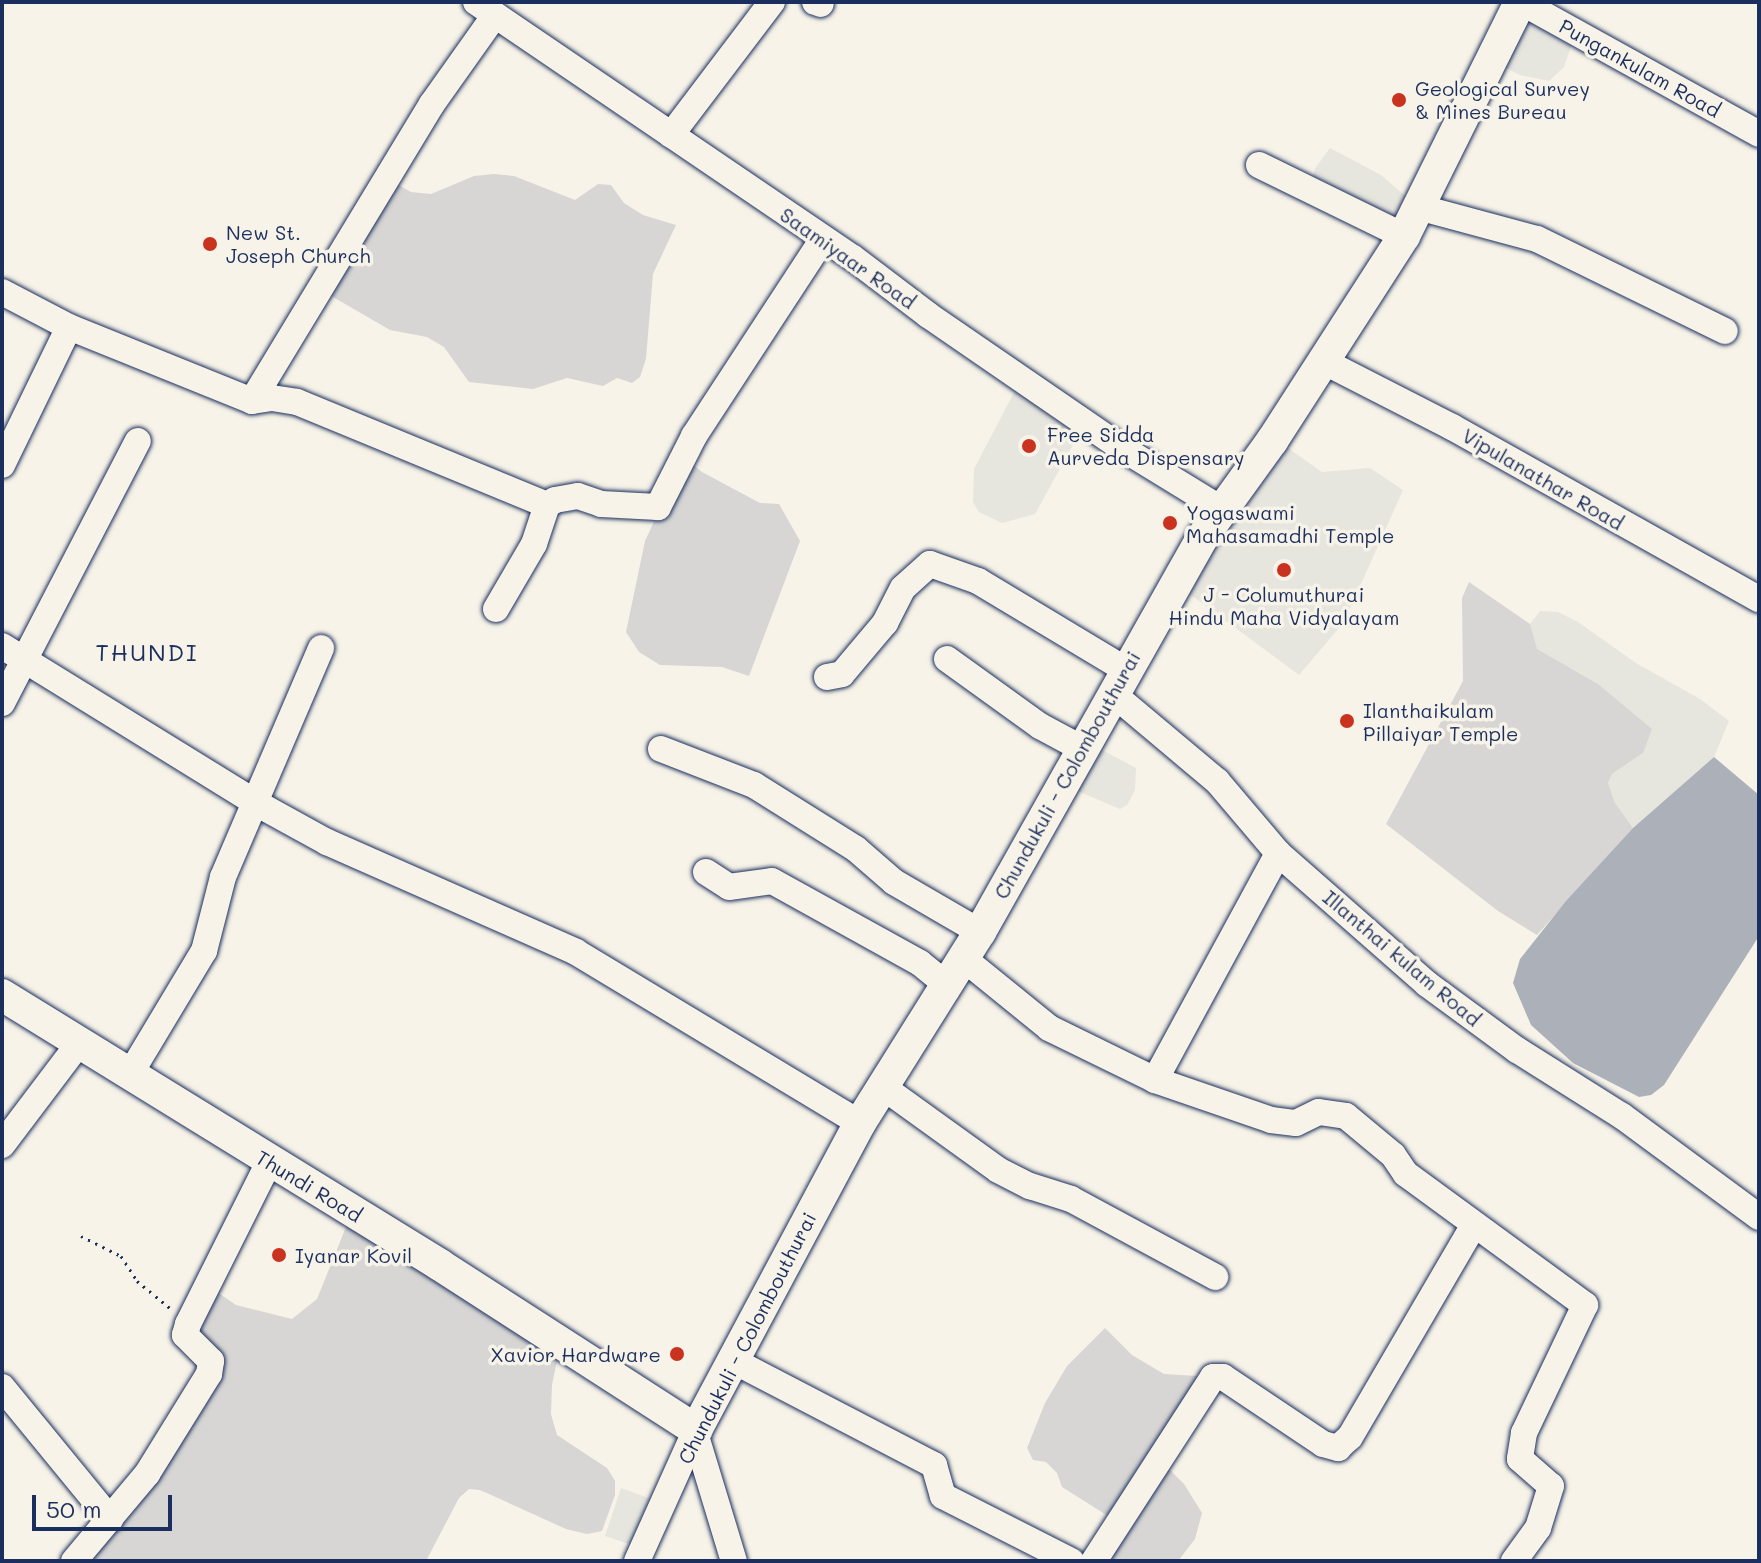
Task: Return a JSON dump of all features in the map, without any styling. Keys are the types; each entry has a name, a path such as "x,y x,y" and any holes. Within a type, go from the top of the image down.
{"main road":[{"name":"Chundukuli - Colombouthurai","path":"696,1431 860,1123 963,958 1119,681 1221,509 1325,362 1404,236 1521,2"},
{"name":"Thundi Road","path":"2,995 440,1265 696,1431"}],"street":[{"path":"671,135 772,2"},
{"name":"Pungankulam Road","path":"1521,2 1759,134"},
{"path":"252,401 432,104 486,8"},
{"name":"Saamiyaar Road","path":"486,8 1120,447 1221,509"},
{"path":"1259,165 1404,236"},
{"path":"1418,207 1537,239 1725,331"},
{"path":"2,292 69,327 252,401 272,398 297,402 547,505 578,496 601,504 658,507 694,436 823,239"},
{"path":"2,465 69,327"},
{"name":"Vipulanathar Road","path":"1325,362 1452,427 1759,599"},
{"path":"2,703 13,653 138,441"},
{"path":"496,609 534,544 547,505"},
{"name":"Illanthai kulam Road","path":"827,677 842,674 885,623 903,588 930,564 978,581 1119,681 1217,781 1278,853 1427,984 1517,1050 1622,1116 1759,1217"},
{"path":"130,1074 204,951 223,877 321,648"},
{"path":"13,653 256,803 340,848 576,952 860,1123"},
{"path":"947,659 1040,726 1081,748"},
{"path":"661,749 754,785 856,849 894,882 963,958 1049,1028 1155,1080 1271,1120 1296,1123 1319,1112 1346,1116 1393,1155 1406,1174 1585,1305 1524,1433 1520,1459 1551,1486 1548,1507 1538,1528 1514,1561"},
{"path":"1155,1080 1278,853"},
{"path":"706,872 729,887 772,881 920,963 963,958"},
{"path":"2,1145 80,1042"},
{"path":"883,1087 998,1170 1030,1186 1071,1199 1215,1277"},
{"path":"74,1561 147,1474 209,1374 211,1361 185,1335 188,1324 269,1162"},
{"path":"1094,1561 1213,1377 1223,1377 1323,1444 1338,1448 1350,1437 1474,1225"},
{"path":"732,1360 934,1465 943,1496 1071,1561"},
{"path":"2,1387 110,1519"},
{"path":"696,1431 734,1561"},
{"name":"Chundukuli - Colombouthurai","path":"637,1561 696,1431"}],"path":[{"path":"81,1236 121,1256 137,1281 188,1324"}],"shaded area":[{"path":"1520,2 1576,32 1564,67 1549,81 1520,75 1492,61"},
{"path":"1330,148 1381,175 1418,207 1404,236 1308,189 1316,167"},
{"path":"474,176 514,176 575,200 598,184 611,185 624,203 643,215 676,225 653,274 646,359 640,377 632,383 617,378 603,386 567,378 533,389 469,382 444,347 427,337 390,330 321,290 388,179 411,192 431,194"},
{"name":"Free Sidda Aurveda Dispensary","path":"1021,379 1085,423 1035,514 1002,523 979,512 973,502 974,469"},
{"name":"J - Columuthurai Hindu Maha Vidyalayam","path":"1282,444 1322,472 1370,468 1403,490 1344,622 1299,675 1187,592"},
{"path":"684,457 702,472 760,503 779,504 800,541 749,676 722,667 660,665 639,652 626,632 645,541"},
{"path":"1469,582 1530,624 1537,649 1598,684 1652,729 1643,753 1612,774 1608,783 1615,803 1633,828 1537,935 1498,911 1386,824 1463,681 1462,598"},
{"path":"1540,611 1558,612 1578,622 1636,663 1700,699 1729,721 1714,757 1633,828 1615,803 1608,783 1612,774 1643,753 1617,700 1598,684 1536,649 1530,624"},
{"path":"1085,741 1136,768 1135,790 1127,805 1120,809 1061,784"},
{"path":"1714,757 1759,795 1759,936 1664,1085 1651,1095 1639,1097 1573,1063 1531,1025 1513,983 1520,959 1566,901 1633,828"},
{"path":"352,1212 561,1342 552,1385 551,1414 557,1435 607,1468 615,1481 615,1495 602,1531 587,1534 566,1529 480,1490 469,1489 459,1498 426,1561 74,1561 209,1374 185,1335 208,1286 236,1305 292,1319 317,1299"},
{"path":"1105,1328 1132,1355 1164,1374 1213,1377 1156,1464 1171,1471 1184,1484 1202,1513 1195,1539 1178,1561 1094,1561 1116,1521 1062,1487 1057,1473 1046,1462 1033,1460 1027,1448 1045,1403 1067,1366"},
{"path":"621,1488 654,1500 638,1547 605,1536"}],"place":[{"name":"Geological Survey & Mines Bureau","path":"1399,100"},
{"name":"New St. Joseph Church","path":"210,244"},
{"name":"Free Sidda Aurveda Dispensary","path":"1029,446"},
{"name":"Yogaswami Mahasamadhi Temple","path":"1170,523"},
{"name":"J - Columuthurai Hindu Maha Vidyalayam","path":"1284,570"},
{"name":"Ilanthaikulam Pillaiyar Temple","path":"1347,721"},
{"name":"Iyanar Kovil","path":"279,1255"},
{"name":"Xavior Hardware","path":"677,1354"}],"district":[{"name":"THUNDI","path":"147,652"}]}
